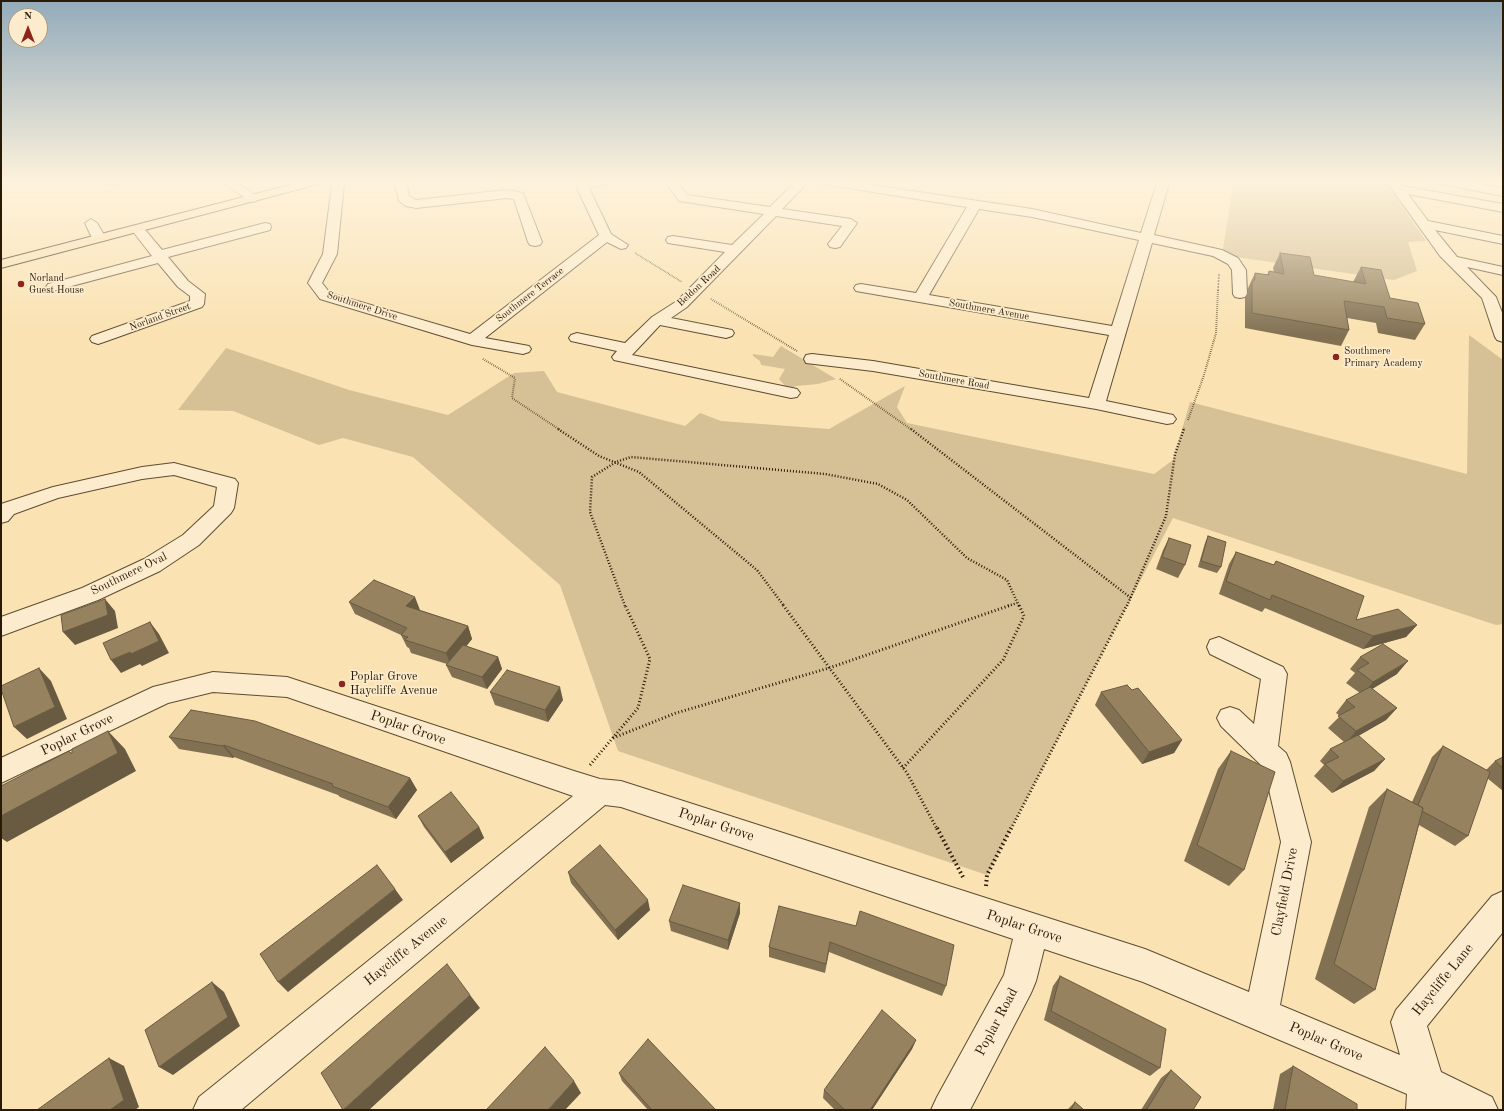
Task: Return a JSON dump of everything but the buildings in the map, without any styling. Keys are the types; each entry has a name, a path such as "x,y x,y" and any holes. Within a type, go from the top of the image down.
{"main road":[{"path":"1,264 125,232"}],"street":[{"path":"96,232 99,238"},
{"name":"Norland Street","path":"98,339 196,304 198,294 183,284 139,232"},
{"path":"53,287 248,232"},
{"name":"Southmere Drive","path":"332,232 330,254 314,283 325,296 478,341 523,349"},
{"path":"531,232 535,242"},
{"path":"604,232 606,236 621,245"},
{"name":"Beldon Road","path":"629,349 657,320 682,304 754,232"},
{"path":"835,244 845,232"},
{"path":"920,298 959,232"},
{"path":"1122,232 1220,254 1233,261 1239,270 1240,294"},
{"path":"1096,404 1149,232"},
{"path":"1430,232 1452,260 1489,297 1503,337"},
{"path":"1463,232 1503,240"},
{"name":"Southmere Terrace","path":"478,341 606,236"},
{"path":"673,240 736,250"},
{"path":"1452,260 1503,271"},
{"name":"Southmere Avenue","path":"861,288 1118,332"},
{"name":"Beldon Road","path":"657,320 726,333"},
{"path":"577,338 629,349"},
{"path":"629,349 620,357 791,393"},
{"name":"Southmere Road","path":"812,359 873,366 1096,404 1167,419"},
{"path":"764,388 774,373"},
{"name":"Southmere Oval","path":"1,516 7,509 53,494 142,472 174,469 228,483 224,508 191,540 152,565 90,594 1,627"},
{"path":"1219,647 1274,674 1264,750"},
{"name":"Poplar Grove","path":"1,771 162,694 213,682 287,687 587,788 622,794 1145,966 1261,1015 1426,1097 1479,1110"},
{"name":"Clayfield Drive","path":"1230,718 1276,762 1296,842 1261,1015"},
{"name":"Haycliffe Avenue","path":"212,1110 587,788"},
{"name":"Haycliffe Lane","path":"1426,1097 1408,1022 1503,906"},
{"name":"Poplar Road","path":"950,1110 1019,981 1032,929"}],"path":[{"path":"621,245 812,359 907,426 1131,598"},
{"path":"982,913 988,875 1131,598 1166,516 1175,454 1204,375 1216,333 1220,254"},
{"path":"478,341 475,354 515,378 512,398 599,456 639,472 757,570 903,768 982,913"},
{"path":"587,788 612,739 638,708 650,659 621,597 590,512 592,477 616,462 631,457 825,474 878,484 907,500 967,558 1007,580 1024,616 1003,660 903,768"},
{"path":"612,739 676,713 829,668 1018,603"}],"shaded area":[{"path":"1226,232 1420,232 1426,241 1408,242 1417,271 1394,280 1222,255"},
{"path":"1469,335 1503,360 1503,624 1496,625 1173,518 987,875 618,751 560,585 413,457 343,438 319,445 233,411 178,410 226,348 349,390 448,415 514,373 544,371 557,392 685,426 700,413 721,421 829,429 905,386 897,407 907,423 1154,474 1173,460 1190,402 1467,474"},
{"path":"781,346 836,379 818,384 796,386 791,388 786,387 779,379 785,369 761,365 760,361 753,356 753,354 773,357"}],"place":[{"name":"Norland Guest House","path":"21,284"},
{"name":"Southmere Primary Academy","path":"1336,357"},
{"name":"Poplar Grove Haycliffe Avenue","path":"342,684"}]}
